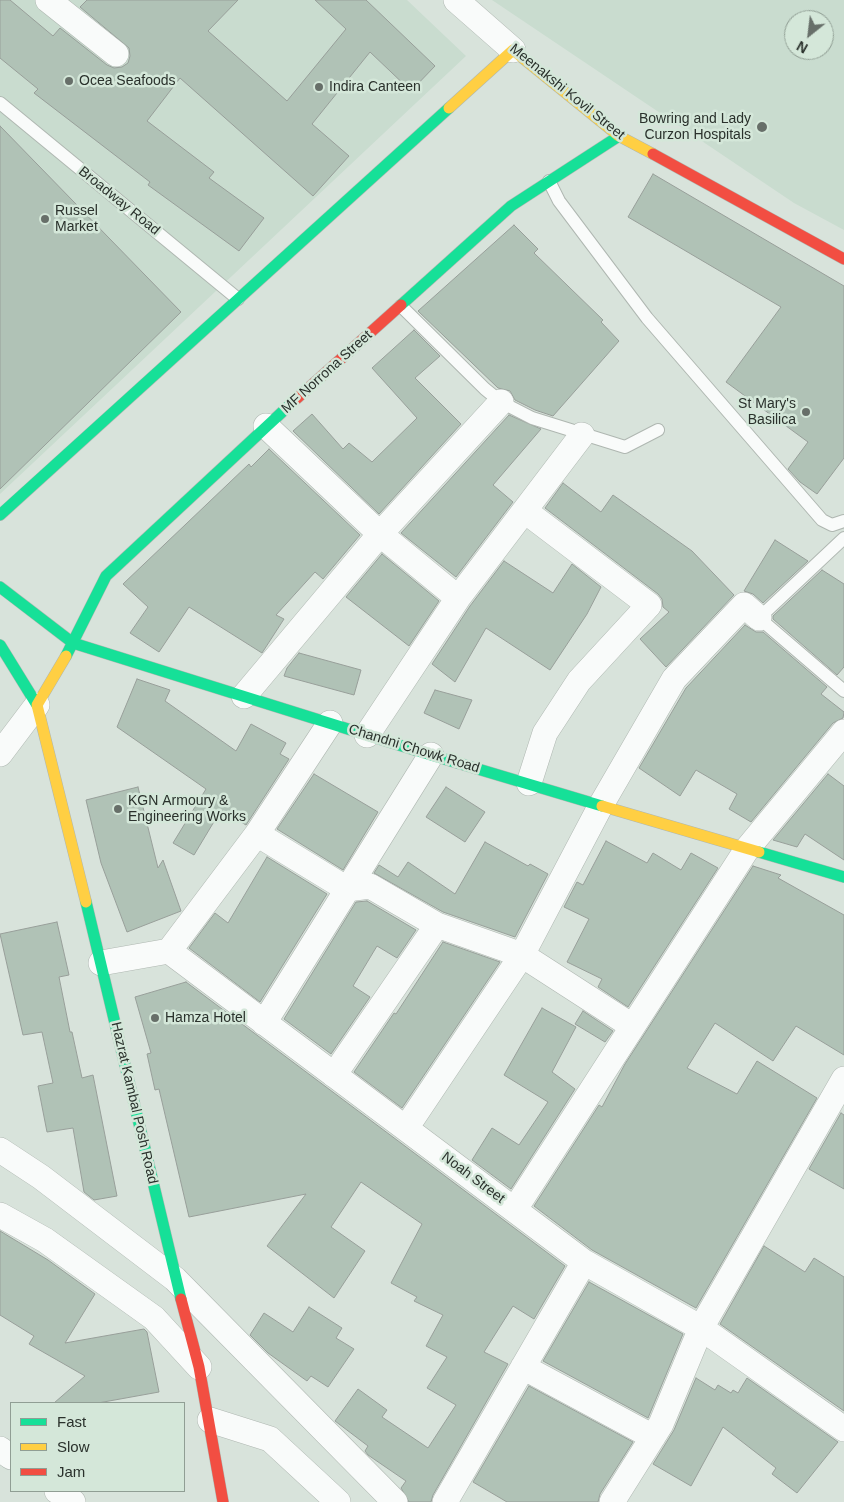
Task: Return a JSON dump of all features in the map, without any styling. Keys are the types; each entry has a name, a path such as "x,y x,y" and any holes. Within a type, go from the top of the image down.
{"street":[{"path":"48,0 116,54"},
{"name":"Meenakshi Kovil Street","path":"456,0 513,50 619,136 844,259"},
{"path":"0,515 513,50"},
{"name":"MF Norrona Street","path":"73,643 106,576 266,426 511,206 619,136"},
{"path":"244,696 380,534 501,402"},
{"path":"266,426 380,534 458,598"},
{"path":"367,735 458,598 582,434"},
{"path":"524,511 649,605 579,681 544,733 529,783"},
{"name":"Chandni Chowk Road","path":"0,587 73,643 431,755 844,878"},
{"path":"406,1128 522,955 601,805 674,679 744,605 760,618"},
{"path":"0,754 37,705 73,643"},
{"name":"Hazrat Kambal Posh Road","path":"0,645 37,705 101,962 175,1279 199,1368 210,1420 223,1502"},
{"path":"101,962 169,951 257,834 330,723"},
{"path":"515,1209 747,849 844,732"},
{"path":"264,1023 431,755"},
{"path":"257,834 347,889 370,886 437,925 522,955 632,1026"},
{"path":"334,1075 437,925"},
{"name":"Noah Street","path":"169,951 584,1262 701,1328 844,1429"},
{"path":"612,1502 661,1424 701,1328 844,1079"},
{"path":"0,1150 41,1177 175,1279 395,1502"},
{"path":"0,1215 45,1240 154,1318 199,1368"},
{"path":"445,1502 584,1262"},
{"path":"523,1367 653,1437"},
{"path":"210,1420 270,1438 338,1502"},
{"path":"59,1492 73,1502"}],"lane":[{"name":"Broadway Road","path":"0,103 238,299"},
{"path":"549,182 559,201 647,318 822,520 832,525 844,521"},
{"path":"401,306 485,389 501,402 532,418 624,447 658,430"},
{"path":"844,538 760,618 844,691"}],"shaded area":[{"path":"0,0 407,0 466,56 0,494"},
{"name":"Bowring and Lady Curzon Hospitals","path":"492,0 844,0 844,230 794,203"}],"building":[{"path":"0,0 10,0 53,36 60,28 107,65 114,68 122,67 128,63 130,56 129,48 80,7 87,0 238,0 208,31 287,101 346,29 315,0 366,0 435,66 411,91 370,52 312,124 349,156 313,196 180,78 147,121 214,172 209,178 264,218 239,251 148,185 150,182 34,93 38,89 0,58"},
{"name":"Russel Market","path":"0,126 181,312 0,489"},
{"path":"653,174 844,286 844,458 817,494 800,482 788,469 808,442 726,382 781,307 628,217"},
{"path":"514,225 538,249 534,253 603,320 601,322 619,341 553,416 515,400 510,391 498,388 418,311"},
{"path":"414,330 440,356 415,378 461,424 379,514 293,431 312,414 343,449 349,443 372,462 417,418 372,368"},
{"path":"509,415 541,429 493,485 513,502 456,577 401,533"},
{"path":"269,449 360,535 323,579 315,572 276,615 284,619 262,653 189,607 159,652 130,633 148,607 123,584 249,464 251,467"},
{"path":"563,483 601,512 613,495 692,551 734,595 666,667 640,639 669,612 663,607 662,599 545,508"},
{"path":"775,540 808,561 763,603 753,594 744,591"},
{"path":"382,554 439,601 409,646 346,597"},
{"path":"504,561 553,593 572,564 601,587 587,614 550,670 486,628 455,682 432,664 470,606"},
{"path":"822,570 844,584 844,667 837,675 773,619 773,616"},
{"path":"745,625 756,632 763,632 827,687 821,694 844,712 843,718 833,723 751,822 729,809 737,794 696,770 680,796 639,768 686,688"},
{"path":"299,653 361,670 354,695 284,676 287,668"},
{"path":"137,679 170,690 165,701 236,751 251,724 286,743 280,754 289,759 246,825 221,810 194,855 173,843 206,789 117,727"},
{"path":"435,690 472,700 459,729 424,713"},
{"path":"314,774 378,812 343,870 277,829"},
{"path":"828,774 844,786 844,860 805,834 797,847 773,840"},
{"path":"138,787 158,868 163,860 181,911 127,932 101,863 86,800"},
{"path":"446,787 485,812 465,842 426,817"},
{"path":"606,841 647,863 653,853 681,870 691,853 718,868 628,1007 598,987 602,979 567,962 589,919 564,907 577,882 583,885"},
{"path":"485,842 528,866 530,864 548,874 515,937 443,912 374,873 379,865 398,877 408,862 455,894"},
{"path":"267,857 327,894 260,1002 189,948 215,913 228,923"},
{"path":"753,866 781,875 778,878 844,915 844,1055 796,1026 773,1061 715,1023 687,1068 737,1094 757,1061 817,1098 696,1308 592,1250 534,1206 599,1105 602,1107 625,1064"},
{"path":"367,901 416,930 397,958 377,946 353,986 370,997 331,1054 284,1019 356,902"},
{"path":"57,922 69,975 59,977 70,1032 72,1032 82,1078 93,1075 117,1196 94,1200 84,1192 73,1128 47,1132 38,1086 53,1083 42,1032 23,1035 0,934"},
{"path":"443,942 500,962 402,1108 354,1072 394,1013 396,1014"},
{"path":"186,982 565,1266 534,1319 513,1306 484,1352 508,1364 433,1495 431,1502 409,1502 401,1488 406,1481 368,1455 365,1451 368,1446 335,1421 358,1389 387,1410 382,1417 428,1448 456,1405 427,1388 447,1357 426,1346 443,1315 414,1301 417,1297 391,1283 422,1224 361,1182 331,1227 365,1251 334,1298 267,1246 306,1194 189,1217 159,1089 155,1090 147,1054 151,1053 135,997"},
{"path":"542,1008 576,1027 552,1072 575,1089 511,1189 472,1160 492,1128 519,1145 548,1102 504,1075"},
{"path":"583,1011 613,1031 605,1042 575,1024"},
{"path":"841,1113 844,1115 844,1189 809,1169"},
{"path":"0,1231 48,1260 95,1294 65,1343 144,1329 147,1332 159,1392 104,1402 55,1402 85,1376 29,1344 34,1336 0,1315"},
{"path":"764,1246 805,1272 814,1258 844,1277 844,1411 720,1324"},
{"path":"589,1282 683,1334 648,1418 543,1361"},
{"path":"309,1307 342,1328 336,1338 354,1349 328,1387 311,1376 307,1381 268,1353 250,1335 264,1313 293,1332"},
{"path":"696,1378 715,1390 718,1385 731,1393 733,1390 738,1393 747,1378 838,1442 797,1493 772,1474 776,1468 723,1427 691,1486 653,1464 674,1430"},
{"path":"529,1386 633,1442 600,1494 598,1502 507,1502 473,1482"}],"traffic: fast":[{"path":"0,515 449,108"},
{"path":"401,305 511,206 619,136"},
{"path":"66,656 106,576 294,401"},
{"path":"0,587 73,643 431,755 602,806"},
{"path":"0,645 37,705"},
{"path":"759,852 844,877"},
{"path":"86,902 181,1299"}],"traffic: slow":[{"path":"449,108 513,50 619,136 653,154"},
{"path":"66,656 37,705 86,902"},
{"path":"602,806 759,852"}],"traffic: jam":[{"path":"653,154 844,259"},
{"path":"294,401 401,305"},
{"path":"181,1299 199,1367 223,1502"}],"place":[{"name":"Ocea Seafoods","path":"69,81"},
{"name":"Indira Canteen","path":"319,87"},
{"name":"Bowring and Lady Curzon Hospitals","path":"762,127"},
{"name":"Russel Market","path":"45,219"},
{"name":"St Mary's Basilica","path":"806,412"},
{"name":"KGN Armoury & Engineering Works","path":"118,809"},
{"name":"Hamza Hotel","path":"155,1018"}]}
